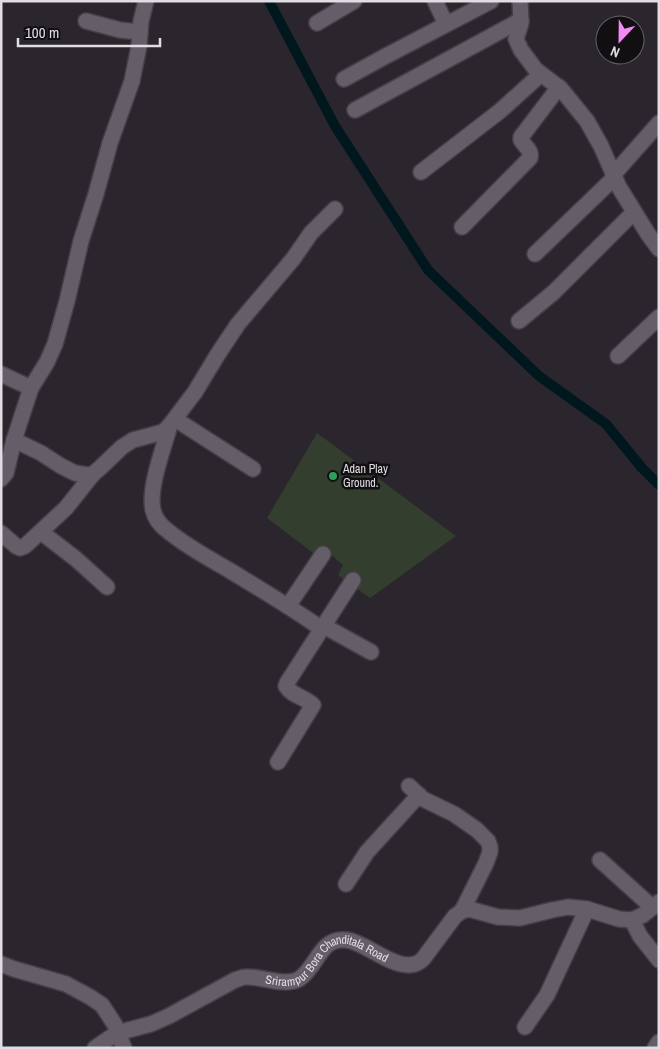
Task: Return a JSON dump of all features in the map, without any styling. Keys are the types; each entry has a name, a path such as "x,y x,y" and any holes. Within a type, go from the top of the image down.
{"street":[{"path":"1,479 6,473 14,440 31,388 47,362 55,344 68,300 80,240 132,80 146,1"},
{"path":"434,1 446,24"},
{"path":"344,79 491,1"},
{"path":"520,1 521,23 516,39 521,50 536,70 559,87 587,121 634,212 659,249"},
{"path":"316,23 329,8 352,2"},
{"path":"355,110 521,20"},
{"path":"86,21 120,30 140,32"},
{"path":"421,172 500,111 541,74"},
{"path":"462,227 530,158 530,151 521,140 521,137 559,87"},
{"path":"535,254 614,176 659,123"},
{"path":"1,533 16,546 23,548 32,542 66,508 93,474 122,447 133,440 163,432 173,422 195,392 238,324 293,259 311,233 335,209"},
{"path":"519,321 554,292 634,212"},
{"path":"618,356 659,317"},
{"path":"1,374 31,388"},
{"path":"173,422 253,469"},
{"path":"173,422 156,470 152,502 153,511 158,522 167,531 197,551 323,627 371,652"},
{"path":"14,440 75,473 93,474"},
{"path":"41,532 76,559 107,587"},
{"path":"288,606 323,554"},
{"path":"278,762 313,705 289,690 286,686 353,580"},
{"path":"346,884 367,852 414,790 437,806 454,814 477,830 488,841 490,852 486,863 462,912"},
{"path":"462,912 469,909 498,917 520,918 568,908 587,909 619,919 632,920 644,915 656,905 600,860"},
{"path":"526,1028 547,995 587,909"},
{"name":"Srirampur Bora Chanditala Road","path":"95,1048 117,1033 151,1024 169,1016 235,980 244,977 287,982 299,979 326,946 338,939 356,942 404,965 419,963 455,916 462,912"},
{"path":"632,920 640,936 659,960"},
{"path":"1,964 66,984 102,1005 115,1025 124,1048"},
{"path":"655,1048 659,1042"}],"green space":[{"name":"Adan Play Ground.","path":"317,433 456,536 370,598 338,575 343,565 329,553 321,559 267,518"}],"waterway":[{"path":"269,1 335,126 428,270 539,376 606,424 642,468 659,485"}],"place":[{"name":"Adan Play Ground.","path":"333,476"}]}
